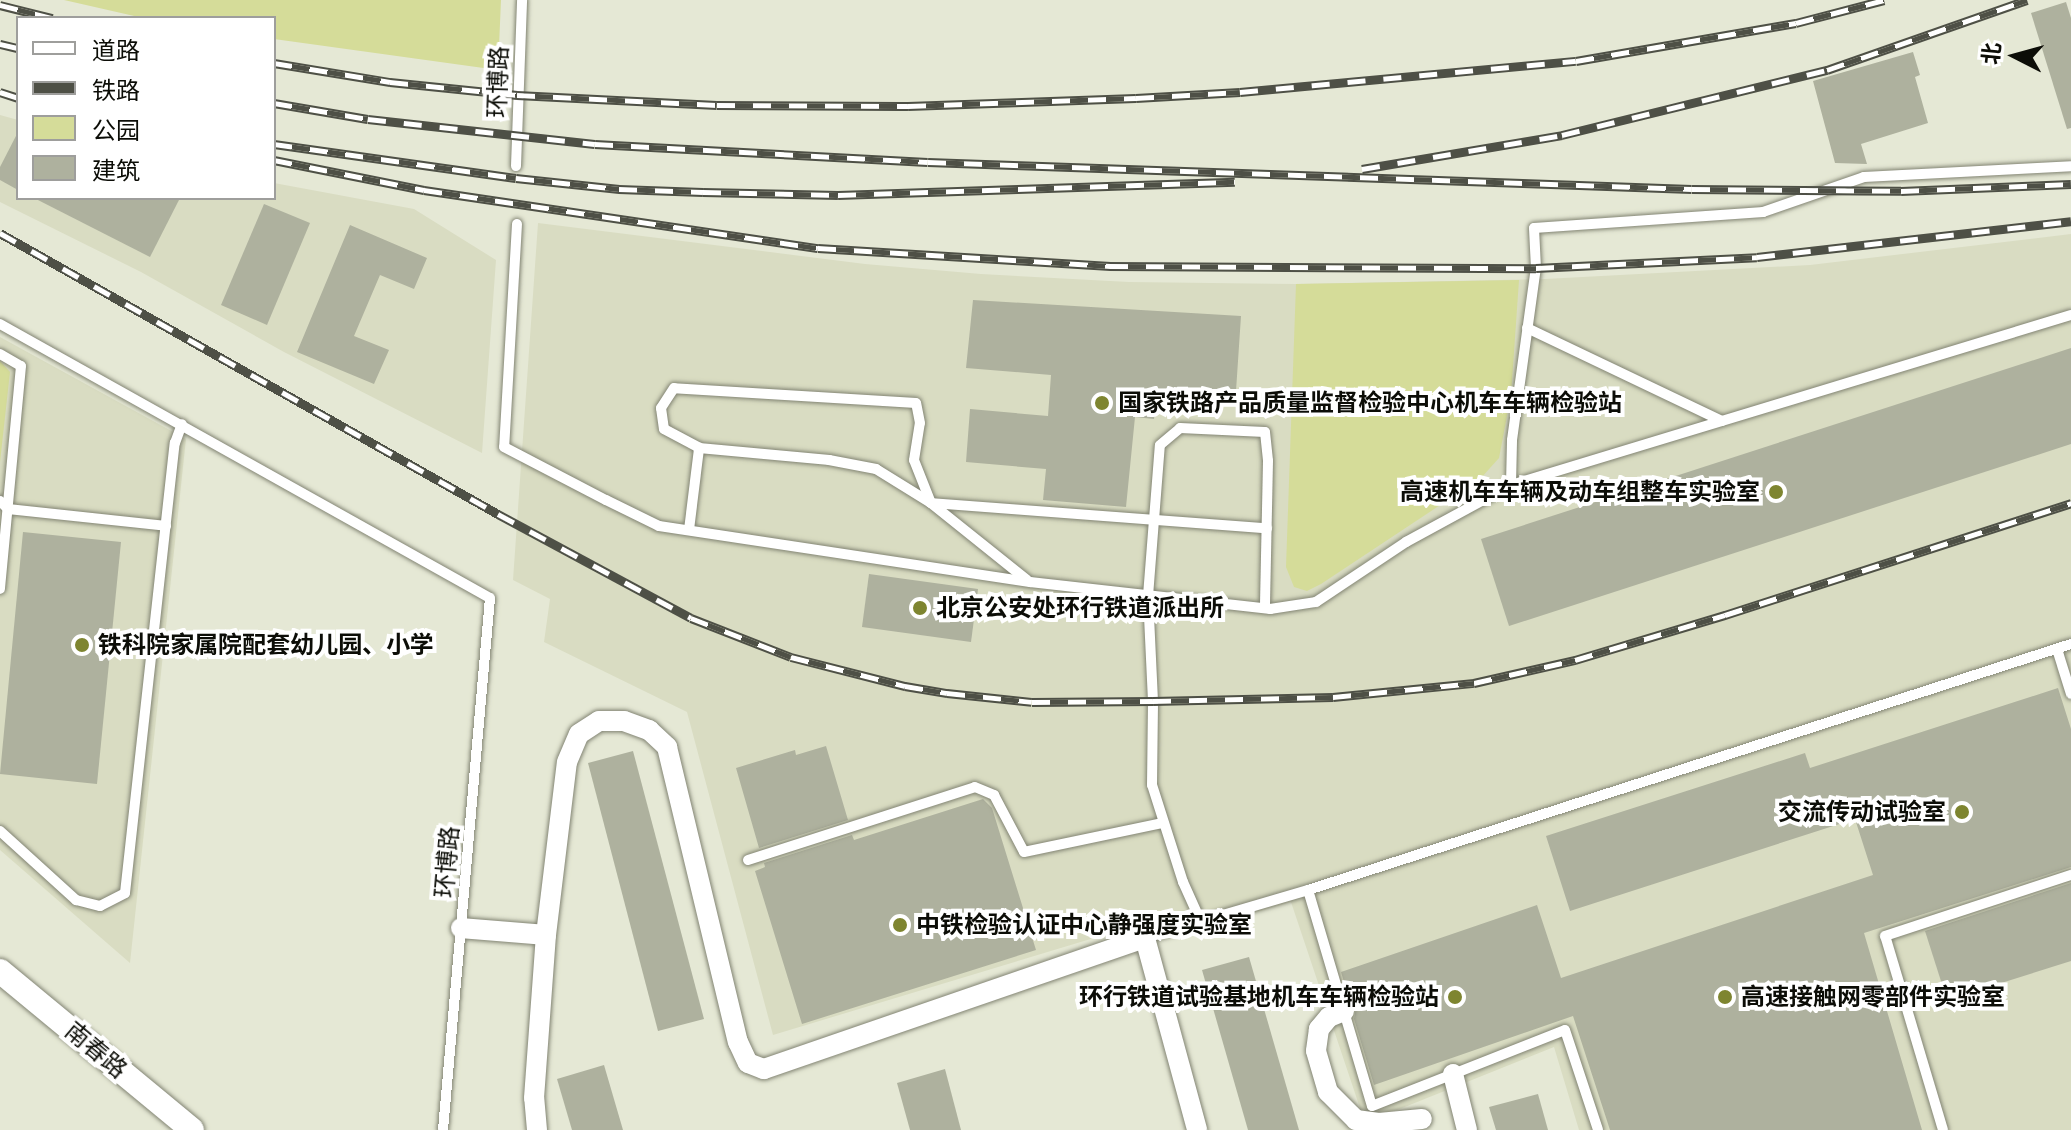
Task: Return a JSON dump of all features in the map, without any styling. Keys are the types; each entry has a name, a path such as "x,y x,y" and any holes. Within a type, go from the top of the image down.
{"street":[{"path":"537,1130 534,1098 546,935 567,762 579,734 599,721 624,721 649,730 667,747 738,1042 748,1063 764,1069 1145,938 1197,1130"},
{"path":"461,928 546,935"},
{"name":"南春路","path":"0,971 192,1130"},
{"path":"1344,1011 1329,1017 1319,1029 1316,1051 1328,1092 1356,1120 1379,1123 1422,1119"},
{"path":"1453,1074 1467,1130"}],"lane":[{"name":"环博路","path":"516,166 522,0"},
{"path":"1511,485 1512,440 1536,268 1534,228 1763,212 1864,177 2071,166"},
{"path":"517,224 504,447 659,526 1030,582 1265,608 1316,602 1406,542 1511,485 2071,315"},
{"path":"0,324 182,424 175,443 125,893 100,906 76,900 0,831"},
{"path":"1527,328 1722,421"},
{"path":"0,354 21,366 4,505 0,589"},
{"path":"931,503 914,460 920,423 916,403 674,388 661,408 664,429 699,448 829,460 876,469 931,503 1030,582"},
{"name":"环博路","path":"182,424 490,598 443,1130"},
{"path":"1201,922 1183,882 1152,785 1153,701 1148,596 1154,519 1160,445 1180,428 1265,432 1265,608"},
{"path":"689,530 699,448"},
{"path":"931,503 1267,528"},
{"path":"4,505 166,526"},
{"path":"1145,938 1308,890 2071,644"},
{"path":"2057,649 2071,694"},
{"path":"748,860 975,787 994,795 1024,852 1163,823"},
{"path":"1943,1130 1885,936 2071,875"},
{"path":"1308,890 1372,1106 1565,1030 1598,1130"}],"shaded area":[{"path":"0,115 16,119 16,200 276,200 276,183 414,209 496,260 482,453 284,352 141,272 0,202"},
{"path":"538,223 865,264 981,274 1129,282 1296,284 1545,279 1810,265 2071,234 2071,1130 1579,1130 1554,1047 1365,1123 1291,902 1155,942 1147,922 773,1035 687,712 544,642 550,599 513,580"},
{"name":"铁科院家属院配套幼儿园、小学","path":"0,337 186,439 130,963 0,850"}],"green space":[{"path":"64,0 501,0 498,70 276,39 276,16 134,16"},
{"path":"1519,280 1511,395 1499,458 1481,478 1321,584 1307,591 1294,587 1286,567 1296,284"},
{"path":"0,361 10,372 0,462"}],"building":[{"path":"2066,2 2071,18 2071,128 2067,129 2031,13"},
{"path":"1913,52 1920,75 1915,77 1928,123 1861,144 1867,164 1835,163 1813,81"},
{"path":"16,136 16,189 0,180 0,167"},
{"path":"38,200 179,200 150,257"},
{"path":"264,204 310,223 267,325 221,305"},
{"path":"350,225 427,258 414,289 380,275 354,336 389,350 374,384 297,352"},
{"name":"国家铁路产品质量监督检验中心机车车辆检验站","path":"973,300 1241,316 1235,406 1156,400 1154,419 1135,417 1126,507 1043,500 1046,469 966,462 970,409 1048,416 1051,375 966,368"},
{"name":"高速机车车辆及动车组整车实验室","path":"2071,348 2071,444 1509,626 1481,539"},
{"path":"23,532 121,542 97,784 0,774"},
{"name":"北京公安处环行铁道派出所","path":"869,574 978,589 971,642 862,627"},
{"path":"2058,688 2071,729 2071,867 1864,933 1922,1130 1610,1130 1573,1016 1374,1085 1354,1019 1356,1007 1349,999 1341,972 1537,905 1561,978 1873,875 1855,819 1570,911 1546,836 1805,753 1810,768"},
{"path":"826,746 848,820 759,848 736,768 795,750 796,755"},
{"path":"633,751 704,1019 658,1031 588,763"},
{"name":"中铁检验认证中心静强度实验室","path":"983,799 992,808 1036,950 802,1024 755,871 765,867 764,863 852,835 854,840"},
{"path":"2071,883 2071,961 1947,1000 1925,931"},
{"path":"1249,957 1299,1130 1248,1130 1202,970"},
{"path":"604,1065 623,1130 572,1130 557,1079"},
{"path":"945,1069 961,1130 910,1130 897,1083"},
{"path":"1538,1094 1548,1130 1496,1130 1489,1107"}],"railway":[{"path":"276,63 390,82 517,95 717,105 908,106 1136,98 1240,92 1576,61 1796,23 1884,0"},
{"path":"1362,169 1562,135 1827,70 2027,0"},
{"path":"0,5 44,16"},
{"path":"0,44 16,48"},
{"path":"0,92 16,97"},
{"path":"276,103 368,119 595,144 928,162 1692,189 1901,191 2071,184"},
{"path":"276,144 516,178 619,189 838,195 1235,182"},
{"path":"276,160 424,190 818,248 1110,266 1536,268 1757,257 2071,221"},
{"path":"0,233 498,514 691,618 791,657 905,686 947,693 1032,702 1153,701 1333,697 1474,683 1575,660 1725,615 2071,503"}],"place":[{"name":"国家铁路产品质量监督检验中心机车车辆检验站","path":"1102,403"},
{"name":"高速机车车辆及动车组整车实验室","path":"1776,492"},
{"name":"北京公安处环行铁道派出所","path":"920,608"},
{"name":"铁科院家属院配套幼儿园、小学","path":"82,645"},
{"name":"交流传动试验室","path":"1962,812"},
{"name":"中铁检验认证中心静强度实验室","path":"900,925"},
{"name":"环行铁道试验基地机车车辆检验站","path":"1455,997"},
{"name":"高速接触网零部件实验室","path":"1725,997"}]}
